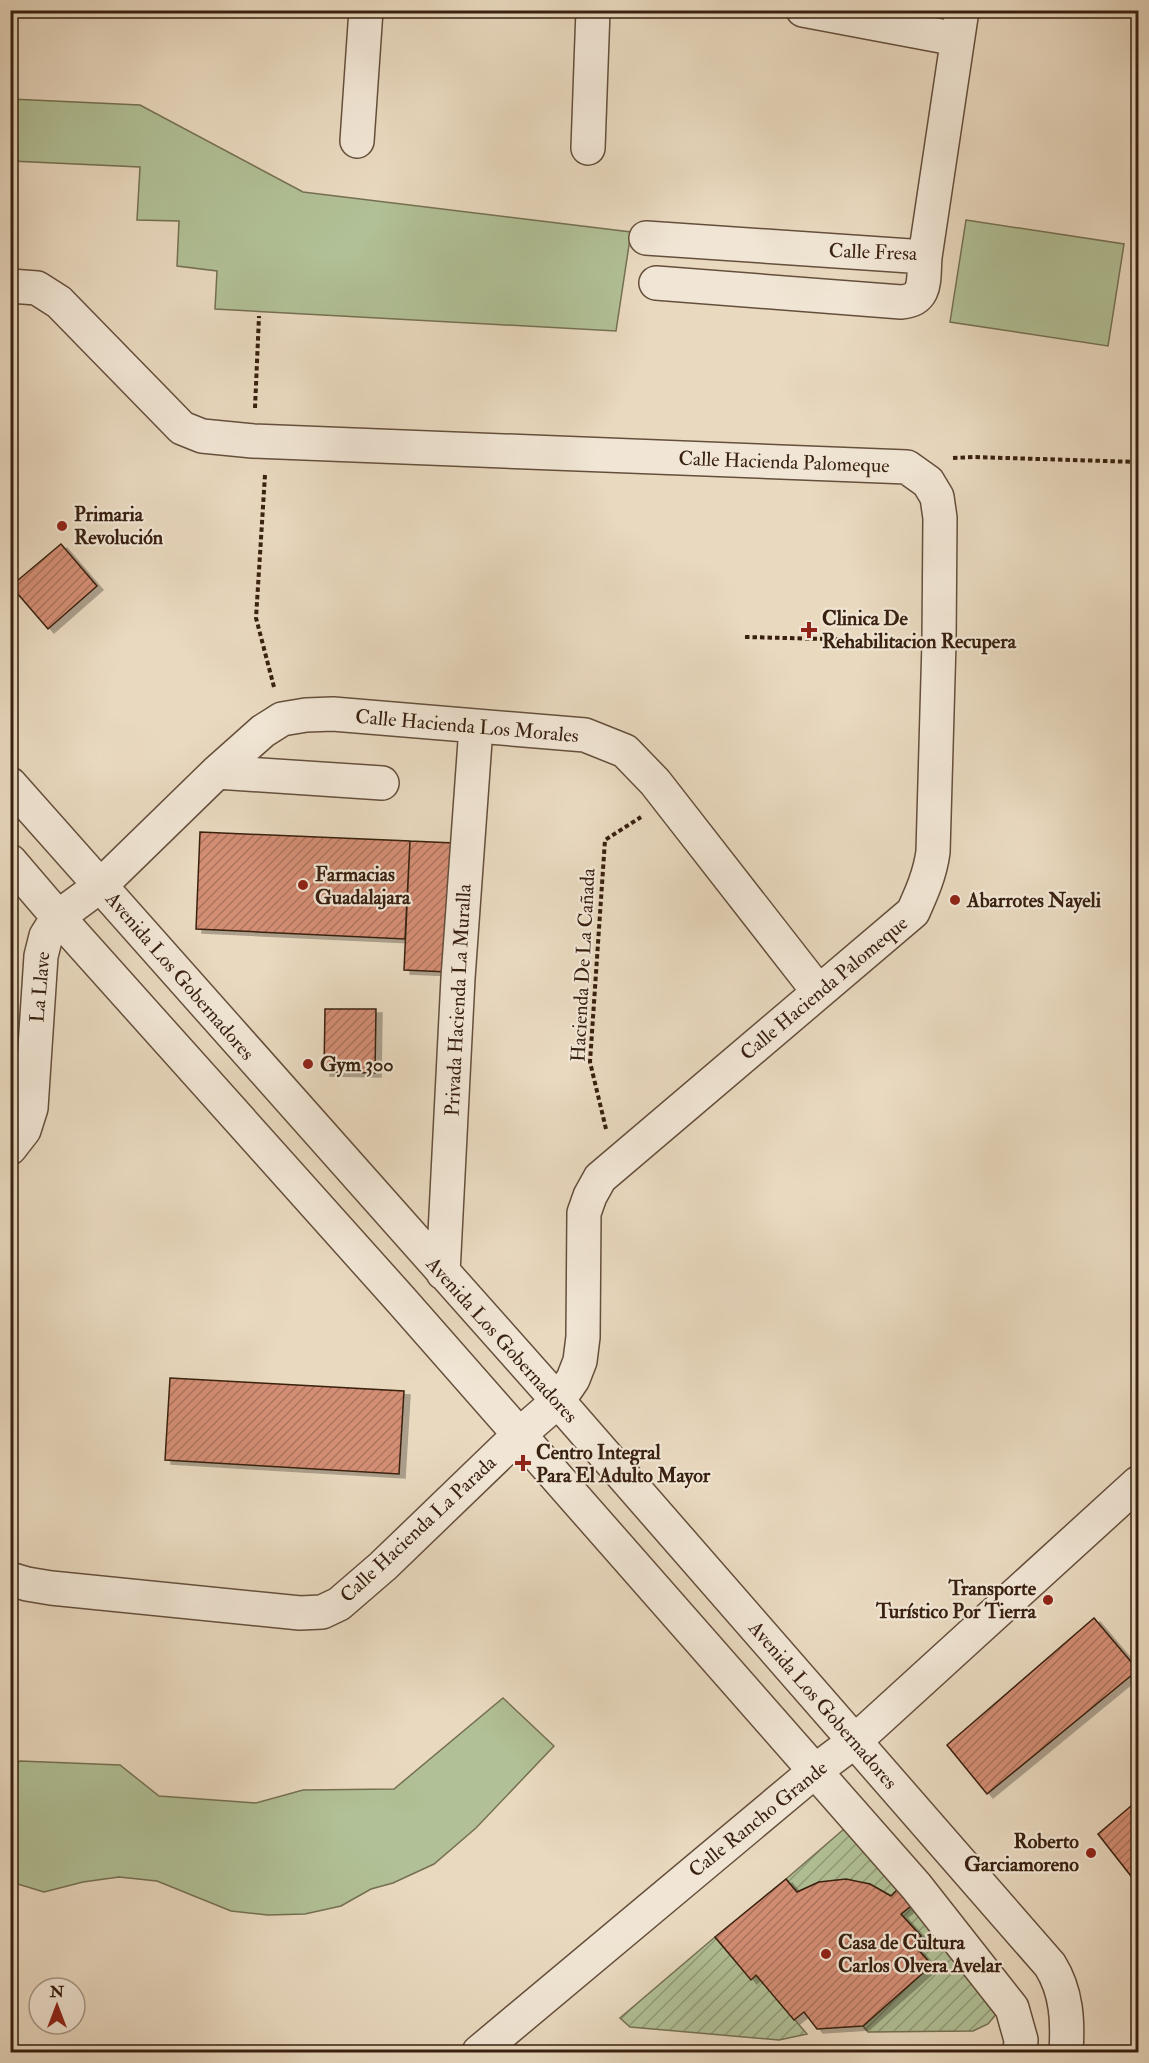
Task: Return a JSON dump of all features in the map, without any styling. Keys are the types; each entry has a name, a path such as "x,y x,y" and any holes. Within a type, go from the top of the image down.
{"street":[{"path":"357,141 366,10"},
{"path":"588,148 593,10"},
{"path":"803,10 960,25"},
{"name":"Calle Fresa","path":"646,238 926,257 960,25"},
{"path":"656,283 912,301 919,296 922,287 926,257"},
{"name":"Calle Hacienda Palomeque","path":"10,286 37,288 58,302 182,428 202,436 260,441 906,467 928,482 937,497 940,519 939,642 933,852 930,870 913,912 600,1178 584,1213 583,1337 580,1361 573,1379 558,1401"},
{"name":"Calle Hacienda Los Morales","path":"100,886 217,772 263,731 282,719 333,714 585,735 625,751 655,782 818,992"},
{"name":"Privada Hacienda La Muralla","path":"443,1273 458,978 476,727"},
{"path":"217,772 382,783"},
{"name":"Avenida Los Gobernadores","path":"10,784 558,1401 1050,1965 1057,1976 1066,2010 1066,2052"},
{"path":"10,861 520,1434 916,1886 1012,2008 1021,2040 1020,2052"},
{"name":"La Llave","path":"10,1148 24,1130 32,1108 41,956 46,936 58,917 100,886"},
{"name":"Calle Hacienda La Parada","path":"10,1579 51,1588 300,1613 322,1612 339,1604 382,1566 520,1434 558,1401"},
{"name":"Calle Rancho Grande","path":"479,2052 855,1741 1138,1483"}],"path":[{"path":"259,316 260,441 256,618 282,719"},
{"path":"906,467 940,459 973,457 1138,462"},
{"path":"744,637 939,642"},
{"name":"Hacienda De La Cañada","path":"615,1164 590,1062 605,840 668,799"}],"green space":[{"path":"11,99 140,105 303,192 631,232 616,331 215,309 217,271 177,266 179,221 137,220 140,167 11,161"},
{"path":"966,220 1124,244 1108,346 950,322"},
{"path":"503,1698 554,1746 476,1828 434,1864 393,1883 371,1889 341,1906 305,1914 268,1915 231,1911 157,1881 119,1877 83,1882 44,1892 11,1882 11,1768 20,1761 120,1765 159,1796 256,1803 303,1790 394,1789"},
{"path":"844,1829 897,1890 891,1896 870,1884 819,1882 797,1892 786,1879"},
{"path":"911,1906 998,2012 988,2024 973,2031 868,2032 863,2026 932,1965 913,1944 921,1936 901,1914"},
{"path":"715,1937 751,1979 756,1975 807,2034 779,2040 630,2027 620,2018"}],"building":[{"path":"61,544 97,586 48,629 11,586"},
{"name":"Farmacias Guadalajara","path":"200,832 410,841 405,939 196,929"},
{"path":"410,841 454,843 448,972 404,970"},
{"path":"325,1009 376,1009 375,1073 324,1072"},
{"path":"170,1378 404,1391 399,1474 165,1460"},
{"path":"1094,1618 1138,1670 987,1794 947,1745"},
{"path":"1138,1800 1138,1885 1098,1834"},
{"name":"Casa de Cultura Carlos Olvera Avelar","path":"786,1879 797,1892 819,1882 846,1879 870,1884 891,1896 897,1890 911,1906 901,1914 921,1936 913,1944 932,1965 863,2026 817,2029 804,2012 794,2020 756,1975 751,1980 715,1937"}],"place":[{"name":"Primaria Revolución","path":"62,526"},
{"name":"Clinica De Rehabilitacion Recupera","path":"809,630"},
{"name":"Farmacias Guadalajara","path":"303,885"},
{"name":"Abarrotes Nayeli","path":"955,900"},
{"name":"Gym 300","path":"308,1064"},
{"name":"Centro Integral Para El Adulto Mayor","path":"523,1463"},
{"name":"Transporte Turístico Por Tierra","path":"1048,1600"},
{"name":"Roberto Garciamoreno","path":"1091,1853"},
{"name":"Casa de Cultura Carlos Olvera Avelar","path":"826,1954"}]}
